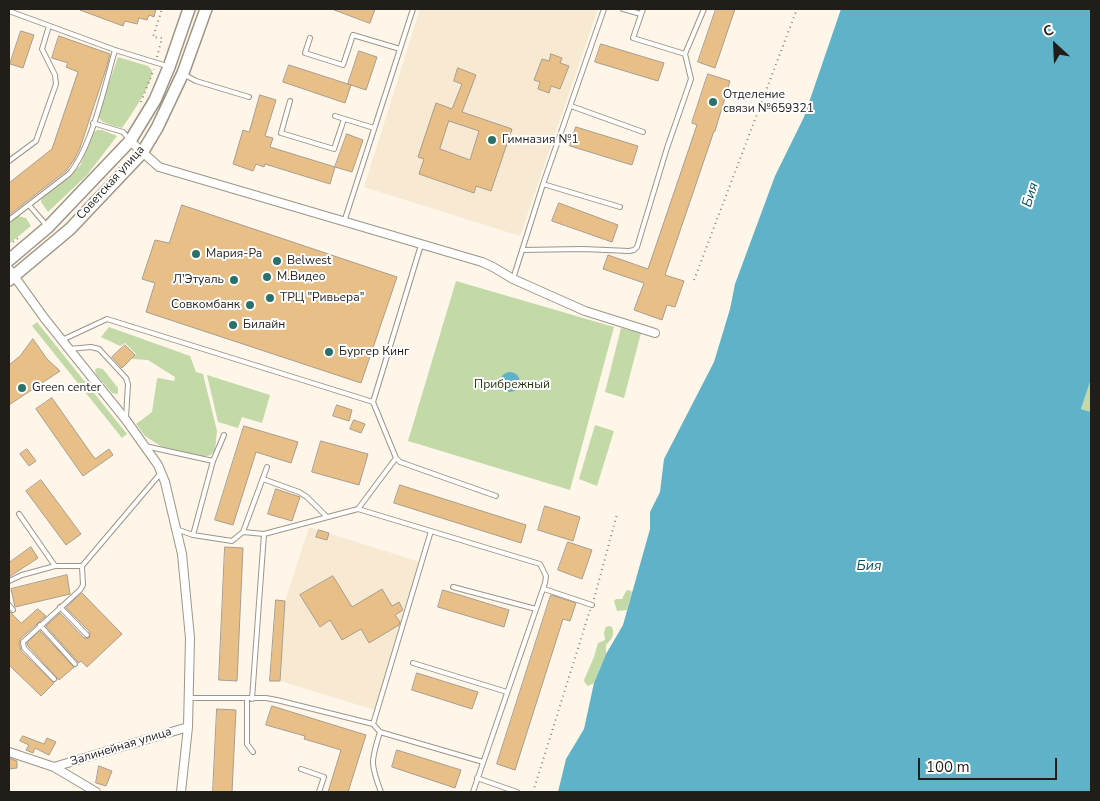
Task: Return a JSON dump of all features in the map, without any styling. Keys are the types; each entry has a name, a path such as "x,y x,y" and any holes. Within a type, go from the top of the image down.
{"main road":[{"name":"Советская улица","path":"9,260 48,227 130,140 155,100 190,9"},
{"name":"Советская улица","path":"10,275 70,229 142,153 157,128 183,73 206,9"},
{"path":"169,67 183,73"}],"street":[{"path":"130,140 159,167 482,262 493,266 513,280 585,311 655,334"},
{"path":"10,275 126,420 162,472 182,554 189,618 188,728 181,792"},
{"name":"Залинейная улица","path":"54,768 188,728"},
{"name":"Залинейная улица","path":"9,752 54,768 96,792"}],"lane":[{"path":"344,222 413,9"},
{"path":"513,280 604,9"},
{"path":"623,9 641,14"},
{"path":"642,9 633,38 685,54"},
{"path":"522,250 634,250 691,79 685,54 704,9"},
{"path":"9,11 115,50 169,67"},
{"path":"9,161 36,141 56,84 55,76 42,49 48,26"},
{"path":"310,38 305,53 343,65 353,35 400,49"},
{"path":"9,220 69,174 76,165 93,123 115,50"},
{"path":"183,73 196,80 249,97"},
{"path":"290,101 281,133 334,149 344,118"},
{"path":"571,106 643,132"},
{"path":"335,116 374,128"},
{"path":"93,123 123,132 130,140"},
{"path":"544,184 620,207"},
{"path":"29,205 48,227"},
{"path":"421,245 373,402 396,458 400,462 496,496"},
{"path":"62,340 107,319 373,402"},
{"path":"69,349 91,346 99,349 126,378 128,384 126,420"},
{"path":"193,535 213,461 224,435"},
{"path":"145,446 213,461"},
{"path":"358,509 396,458"},
{"path":"176,529 193,535 232,541 243,532 266,467"},
{"path":"54,679 23,646 25,640 82,587 82,566 162,472"},
{"path":"263,479 299,492 307,497 327,517"},
{"path":"243,532 264,534 358,509 540,564 546,576 544,588 473,792"},
{"path":"20,514 56,566"},
{"path":"373,724 431,531"},
{"path":"253,752 247,744 264,534"},
{"path":"9,582 22,575 56,566 82,566"},
{"path":"453,587 536,609"},
{"path":"544,588 592,605"},
{"path":"9,605 13,610"},
{"path":"60,607 87,635"},
{"path":"40,625 75,664"},
{"path":"413,662 507,692"},
{"path":"189,698 277,700 373,724 380,732 483,762"},
{"path":"380,732 372,759 373,770 381,792"},
{"path":"301,769 324,777 319,792"},
{"path":"477,778 517,792"}],"path":[{"path":"137,108 156,63 162,38 153,37 162,9"},
{"path":"694,280 797,9"},
{"path":"9,245 22,235"},
{"path":"533,792 592,605 617,514"}],"shaded area":[{"path":"420,9 598,9 520,236 364,187"},
{"path":"309,527 420,562 375,710 280,681 285,601"}],"green space":[{"path":"118,57 148,66 152,72 144,94 122,128 104,122 98,115"},
{"path":"97,130 117,136 87,175 48,212 41,202 42,196 80,166 93,133"},
{"path":"18,216 26,218 31,226 9,244 9,221"},
{"name":"Прибрежный","path":"456,281 614,327 570,490 408,441"},
{"path":"37,322 127,434 122,438 32,326"},
{"path":"109,327 190,356 196,372 203,374 217,431 215,450 211,455 203,457 162,447 145,436 136,424 152,412 157,379 174,381 175,377 148,360 132,359 136,354 125,343 120,346 101,337"},
{"path":"621,328 641,333 624,398 605,392"},
{"path":"97,368 103,369 118,388 118,394 112,393 96,374 95,370"},
{"path":"207,375 270,395 262,423 242,417 238,428 218,422"},
{"path":"1091,379 1091,412 1081,409"},
{"path":"595,425 614,431 597,486 579,479"},
{"path":"626,591 632,592 627,610 617,611 614,601 622,599"},
{"path":"606,627 612,627 612,637 606,645 606,654 594,683 588,686 584,680 598,643 605,640 604,632"}],"water":[{"name":"Бия","path":"841,9 1091,9 1091,379 1081,409 1091,412 1091,792 558,792 566,759 584,729 594,683 606,654 623,625 650,529 650,512 660,492 664,459 714,362 730,309 735,284 775,176 804,117"},
{"path":"510,372 517,375 520,382 517,389 510,392 503,389 500,382 503,375"}],"building":[{"path":"80,9 156,9 154,17 149,15 147,20 139,18 137,24 125,21 123,26"},
{"path":"332,9 375,9 370,23"},
{"path":"716,9 735,9 715,68 698,62"},
{"path":"21,31 34,35 23,68 10,64"},
{"path":"59,36 110,54 106,69 80,148 74,160 66,171 9,215 9,183 52,149 78,72 66,67 68,63 52,58"},
{"path":"601,44 664,63 658,81 595,62"},
{"path":"359,51 377,57 366,90 348,84"},
{"path":"551,54 562,58 560,63 569,66 560,89 551,86 549,93 538,89 540,82 534,80 542,59 549,61"},
{"path":"289,65 351,85 345,103 283,82"},
{"name":"Гимназия №1","path":"458,68 476,75 462,112 512,129 491,191 476,186 474,193 419,174 424,159 418,157 436,103 452,109 462,84 454,81","holes":["449,121 479,131 470,160 440,149"]},
{"path":"708,74 730,81 715,131 665,275 684,281 675,307 667,305 662,320 634,310 644,283 603,269 608,255 648,269 697,125 692,123"},
{"path":"260,95 276,100 265,136 273,138 270,147 335,167 330,184 265,164 264,167 256,164 253,171 233,164 243,130 249,132"},
{"path":"576,127 638,146 632,165 570,146"},
{"path":"347,134 363,140 352,172 335,167"},
{"path":"559,203 618,225 612,242 552,221"},
{"name":"ТРЦ \"Ривьера\"","path":"182,205 397,277 361,383 146,312 155,283 142,279 155,240 169,243"},
{"name":"Green center","path":"33,339 47,359 60,371 9,405 9,365 20,356"},
{"path":"125,345 135,355 122,368 112,357"},
{"path":"52,398 95,459 109,449 113,455 83,476 36,409"},
{"path":"337,405 352,410 349,421 333,416"},
{"path":"354,420 365,424 361,433 350,429"},
{"path":"244,426 298,442 291,463 256,452 233,525 215,520"},
{"path":"321,441 368,454 359,485 312,472"},
{"path":"27,449 36,461 29,466 20,454"},
{"path":"41,480 81,534 66,545 26,491"},
{"path":"400,485 526,525 521,543 394,503"},
{"path":"276,489 300,497 292,521 268,514"},
{"path":"545,506 580,517 573,541 538,530"},
{"path":"319,530 329,533 327,540 316,537"},
{"path":"568,542 592,550 582,579 558,570"},
{"path":"31,547 38,558 9,577 9,563"},
{"path":"225,547 243,548 237,681 219,680"},
{"path":"67,575 70,594 15,607 11,589"},
{"path":"333,576 352,607 382,589 392,606 399,602 403,610 395,615 400,622 399,625 369,643 361,629 342,640 330,620 320,627 300,595"},
{"path":"443,590 509,610 504,627 438,607"},
{"path":"82,593 122,634 87,667 81,661 79,663 46,626 60,613 84,638 89,638 90,632 66,608"},
{"path":"551,595 576,603 570,621 563,619 515,770 497,764"},
{"path":"276,600 285,601 280,681 270,681"},
{"path":"38,609 46,616 20,639 19,643 21,651 54,683 41,696 9,665 9,611 21,623"},
{"path":"40,631 74,667 59,680 28,646 27,643"},
{"path":"417,673 478,692 472,709 412,690"},
{"path":"272,706 366,735 348,792 328,792 341,750 304,739 305,736 266,725"},
{"path":"217,709 236,710 232,792 213,792"},
{"path":"23,736 44,744 47,738 56,742 49,755 35,748 33,753 26,750 29,745 20,741"},
{"path":"397,750 461,770 455,788 392,767"},
{"path":"9,758 17,761 17,768 9,769"},
{"path":"99,766 112,771 106,786 96,783"}],"place":[{"name":"Отделение связи №659321","path":"713,102"},
{"name":"Гимназия №1","path":"492,140"},
{"name":"Мария-Ра","path":"196,254"},
{"name":"Belwest","path":"277,261"},
{"name":"М.Видео","path":"267,277"},
{"name":"Л'Этуаль","path":"234,280"},
{"name":"ТРЦ \"Ривьера\"","path":"270,298"},
{"name":"Совкомбанк","path":"250,305"},
{"name":"Билайн","path":"233,325"},
{"name":"Бургер Кинг","path":"329,352"},
{"name":"Green center","path":"22,388"}]}
